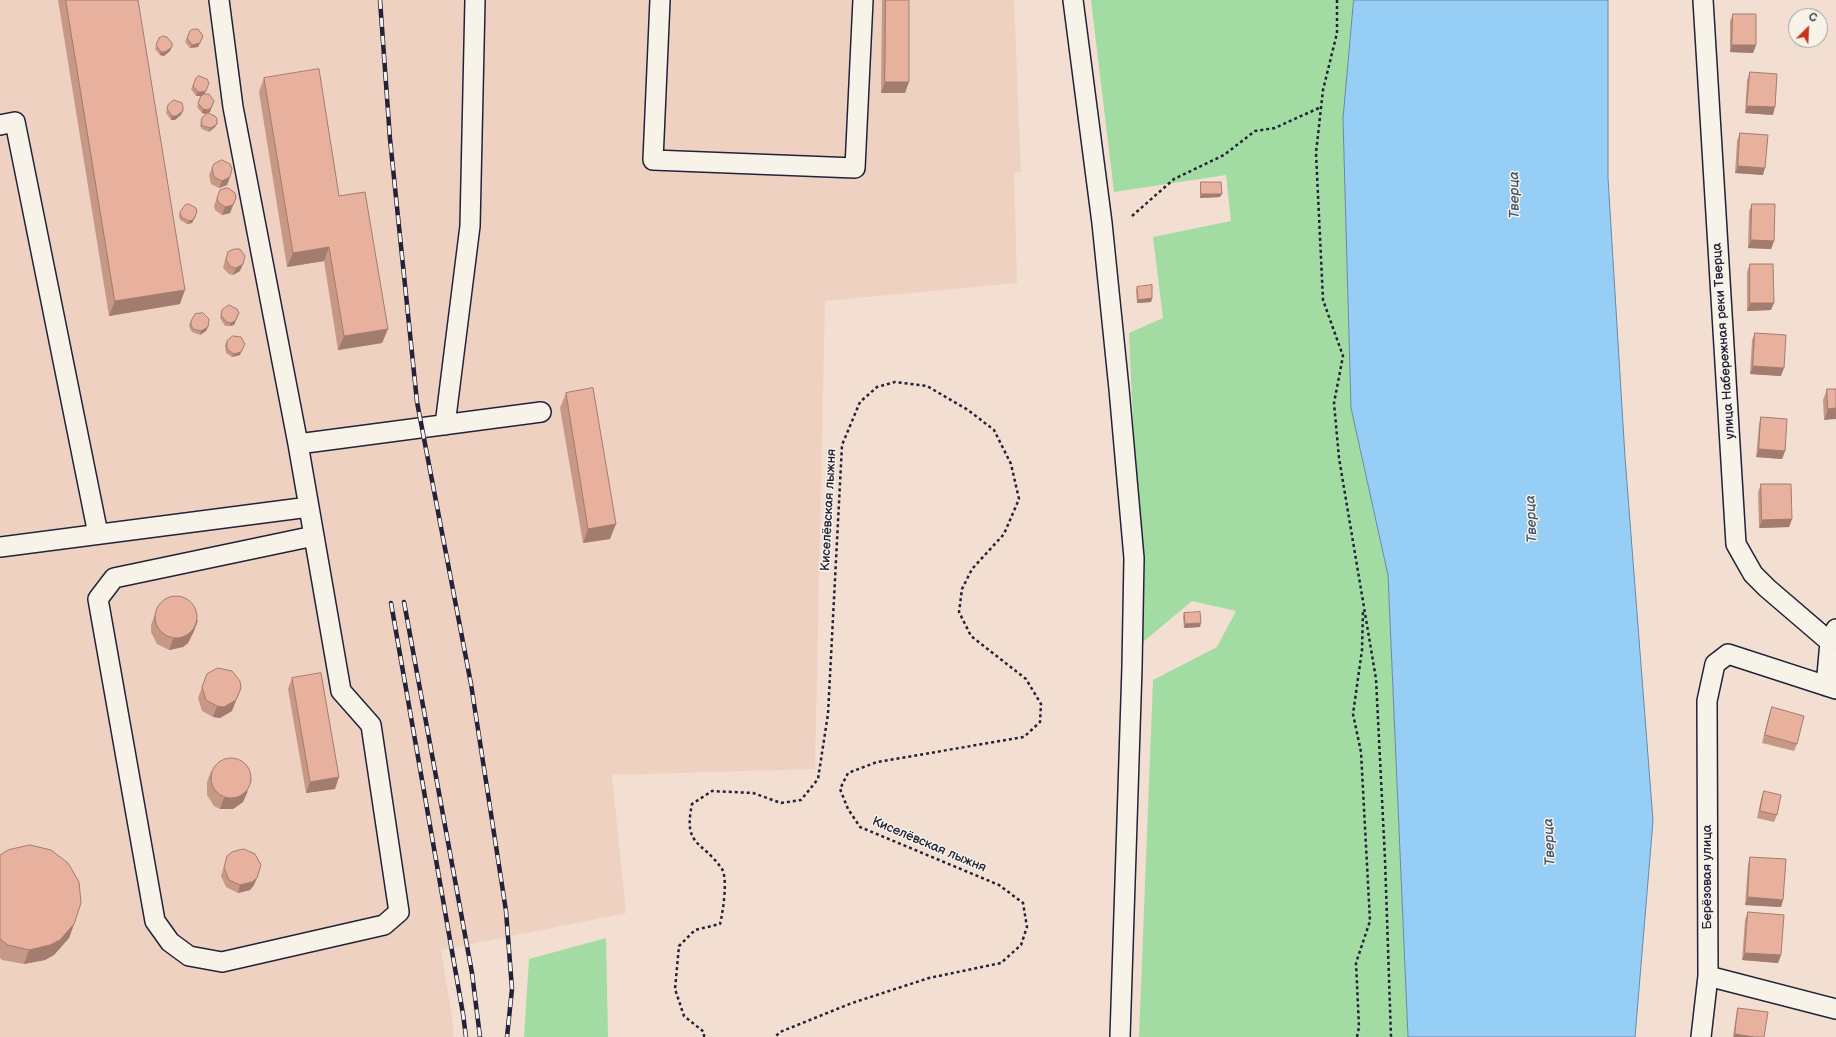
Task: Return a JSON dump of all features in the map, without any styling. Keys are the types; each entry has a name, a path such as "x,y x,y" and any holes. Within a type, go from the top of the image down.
{"street":[{"path":"219,0 233,107 298,444 341,691 371,725 399,912 384,925 222,962 189,956 170,942 155,922 98,599 114,578 314,536"},
{"path":"445,425 470,226 474,0"},
{"path":"660,0 653,160 855,168 863,0"},
{"path":"1073,0 1102,223 1134,558 1120,1037"},
{"name":"улица Набережная реки Тверца","path":"1703,0 1736,544 1753,574 1767,588 1833,636"},
{"path":"0,125 15,122 98,534"},
{"path":"298,444 541,412"},
{"path":"0,546 309,507"},
{"path":"1831,688 1833,636"},
{"name":"Берёзовая улица","path":"1708,976 1707,702 1715,664 1728,654 1831,688"},
{"path":"1701,1037 1708,976 1836,1009"}],"path":[{"path":"1337,0 1336,33 1323,90 1316,153 1323,300 1342,356 1334,403 1339,458 1376,679 1385,859 1390,1037"},
{"path":"1132,216 1174,179 1224,155 1255,131 1276,128 1321,107"},
{"name":"Киселёвская лыжня","path":"704,1037 704,1032 684,1016 675,989 679,946 695,930 720,924 725,900 723,870 691,837 688,820 692,804 712,791 753,794 781,803 801,800 818,779 828,714 842,445 860,402 877,387 895,382 927,386 968,410 994,430 1011,464 1018,499 1004,534 972,569 962,589 960,612 971,636 1026,679 1041,704 1040,722 1024,737 877,762 848,773 840,789 848,809 860,827 999,885 1023,903 1027,927 1021,945 1001,963 929,978 852,1003 780,1032 775,1037"},
{"path":"1358,1037 1359,1027 1356,963 1370,921 1362,752 1353,714 1362,650 1364,606"}],"shaded area":[{"path":"0,0 1014,0 1021,172 1014,173 1017,283 825,301 815,769 612,775 626,913 441,950 453,1023 453,1037 0,1037"}],"green space":[{"path":"1091,0 1354,0 1343,119 1351,408 1388,575 1408,1037 1139,1037 1153,680 1217,647 1236,611 1192,601 1143,642 1129,333 1163,318 1153,237 1231,221 1226,175 1114,192"},
{"path":"606,938 608,1037 524,1037 529,959"}],"water":[{"name":"Тверца","path":"1354,0 1608,0 1608,178 1625,457 1653,821 1635,1037 1408,1037 1388,575 1351,408 1343,119"}],"building":[{"path":"66,0 138,0 185,290 115,301"},
{"path":"886,0 909,0 909,82 885,82"},
{"path":"1733,14 1756,14 1756,45 1732,45"},
{"path":"198,29 203,36 200,43 192,45 187,38 190,31"},
{"path":"163,36 167,37 172,43 172,47 165,52 161,52 156,45 159,38"},
{"path":"319,69 339,196 365,192 388,329 344,336 329,247 293,253 264,78"},
{"path":"1750,72 1777,74 1775,107 1747,106"},
{"path":"199,76 207,79 209,83 206,91 198,92 193,86 196,78"},
{"path":"209,94 214,101 211,108 207,110 203,109 198,103 201,96"},
{"path":"174,100 182,103 183,111 176,116 172,116 167,109 168,105"},
{"path":"208,113 215,116 217,119 217,124 211,128 203,126 201,122 202,118"},
{"path":"1740,133 1768,135 1765,168 1738,166"},
{"path":"222,160 230,164 232,169 230,177 222,181 214,177 212,168 214,164"},
{"path":"1201,182 1221,182 1222,194 1201,194"},
{"path":"228,188 235,193 236,198 233,205 225,207 218,202 217,198 220,190"},
{"path":"189,204 196,208 197,212 193,220 189,221 181,217 180,212 185,205"},
{"path":"1752,204 1775,204 1774,241 1751,240"},
{"path":"235,249 240,249 245,256 243,264 236,268 231,267 226,260 228,252"},
{"path":"1750,264 1773,264 1774,303 1750,303"},
{"path":"1152,285 1152,298 1138,300 1137,287"},
{"path":"229,305 237,309 239,313 235,321 231,323 226,322 221,315 222,310"},
{"path":"203,313 209,319 208,327 201,331 193,329 191,321 195,314"},
{"path":"1755,333 1786,335 1784,368 1753,366"},
{"path":"233,336 241,337 245,344 241,352 234,354 227,349 227,341"},
{"path":"593,388 616,524 588,529 566,393"},
{"path":"1827,389 1836,389 1836,408 1828,409"},
{"path":"1761,417 1787,419 1785,451 1759,449"},
{"path":"1761,484 1791,484 1792,519 1762,520"},
{"path":"172,596 180,596 188,599 194,605 197,617 194,629 188,635 180,638 172,638 164,635 158,629 155,621 155,613 158,605 164,599"},
{"path":"1200,612 1201,623 1185,624 1184,613"},
{"path":"218,668 232,671 240,681 241,688 236,700 224,707 217,706 206,700 202,687 207,674"},
{"path":"321,673 339,777 310,782 292,678"},
{"path":"1772,707 1804,716 1797,744 1765,735"},
{"path":"235,758 242,761 248,767 251,778 250,786 242,795 235,798 227,798 220,795 212,786 211,774 214,767 223,759"},
{"path":"1764,791 1781,795 1777,815 1760,811"},
{"path":"30,845 51,850 68,863 79,882 81,903 74,924 60,940 50,945 29,950 8,945 0,939 0,855 8,850"},
{"path":"244,849 255,854 261,865 257,878 252,882 240,885 229,880 224,868 227,856 232,852"},
{"path":"1750,857 1786,859 1783,900 1748,897"},
{"path":"1748,912 1784,915 1781,955 1745,953"},
{"path":"1738,1008 1768,1012 1764,1037 1735,1034"}],"railway":[{"path":"380,0 390,139 417,402 471,684 506,911 512,989 507,1037"},
{"path":"404,602 472,973 480,1037"},
{"path":"391,603 466,1037"}]}
